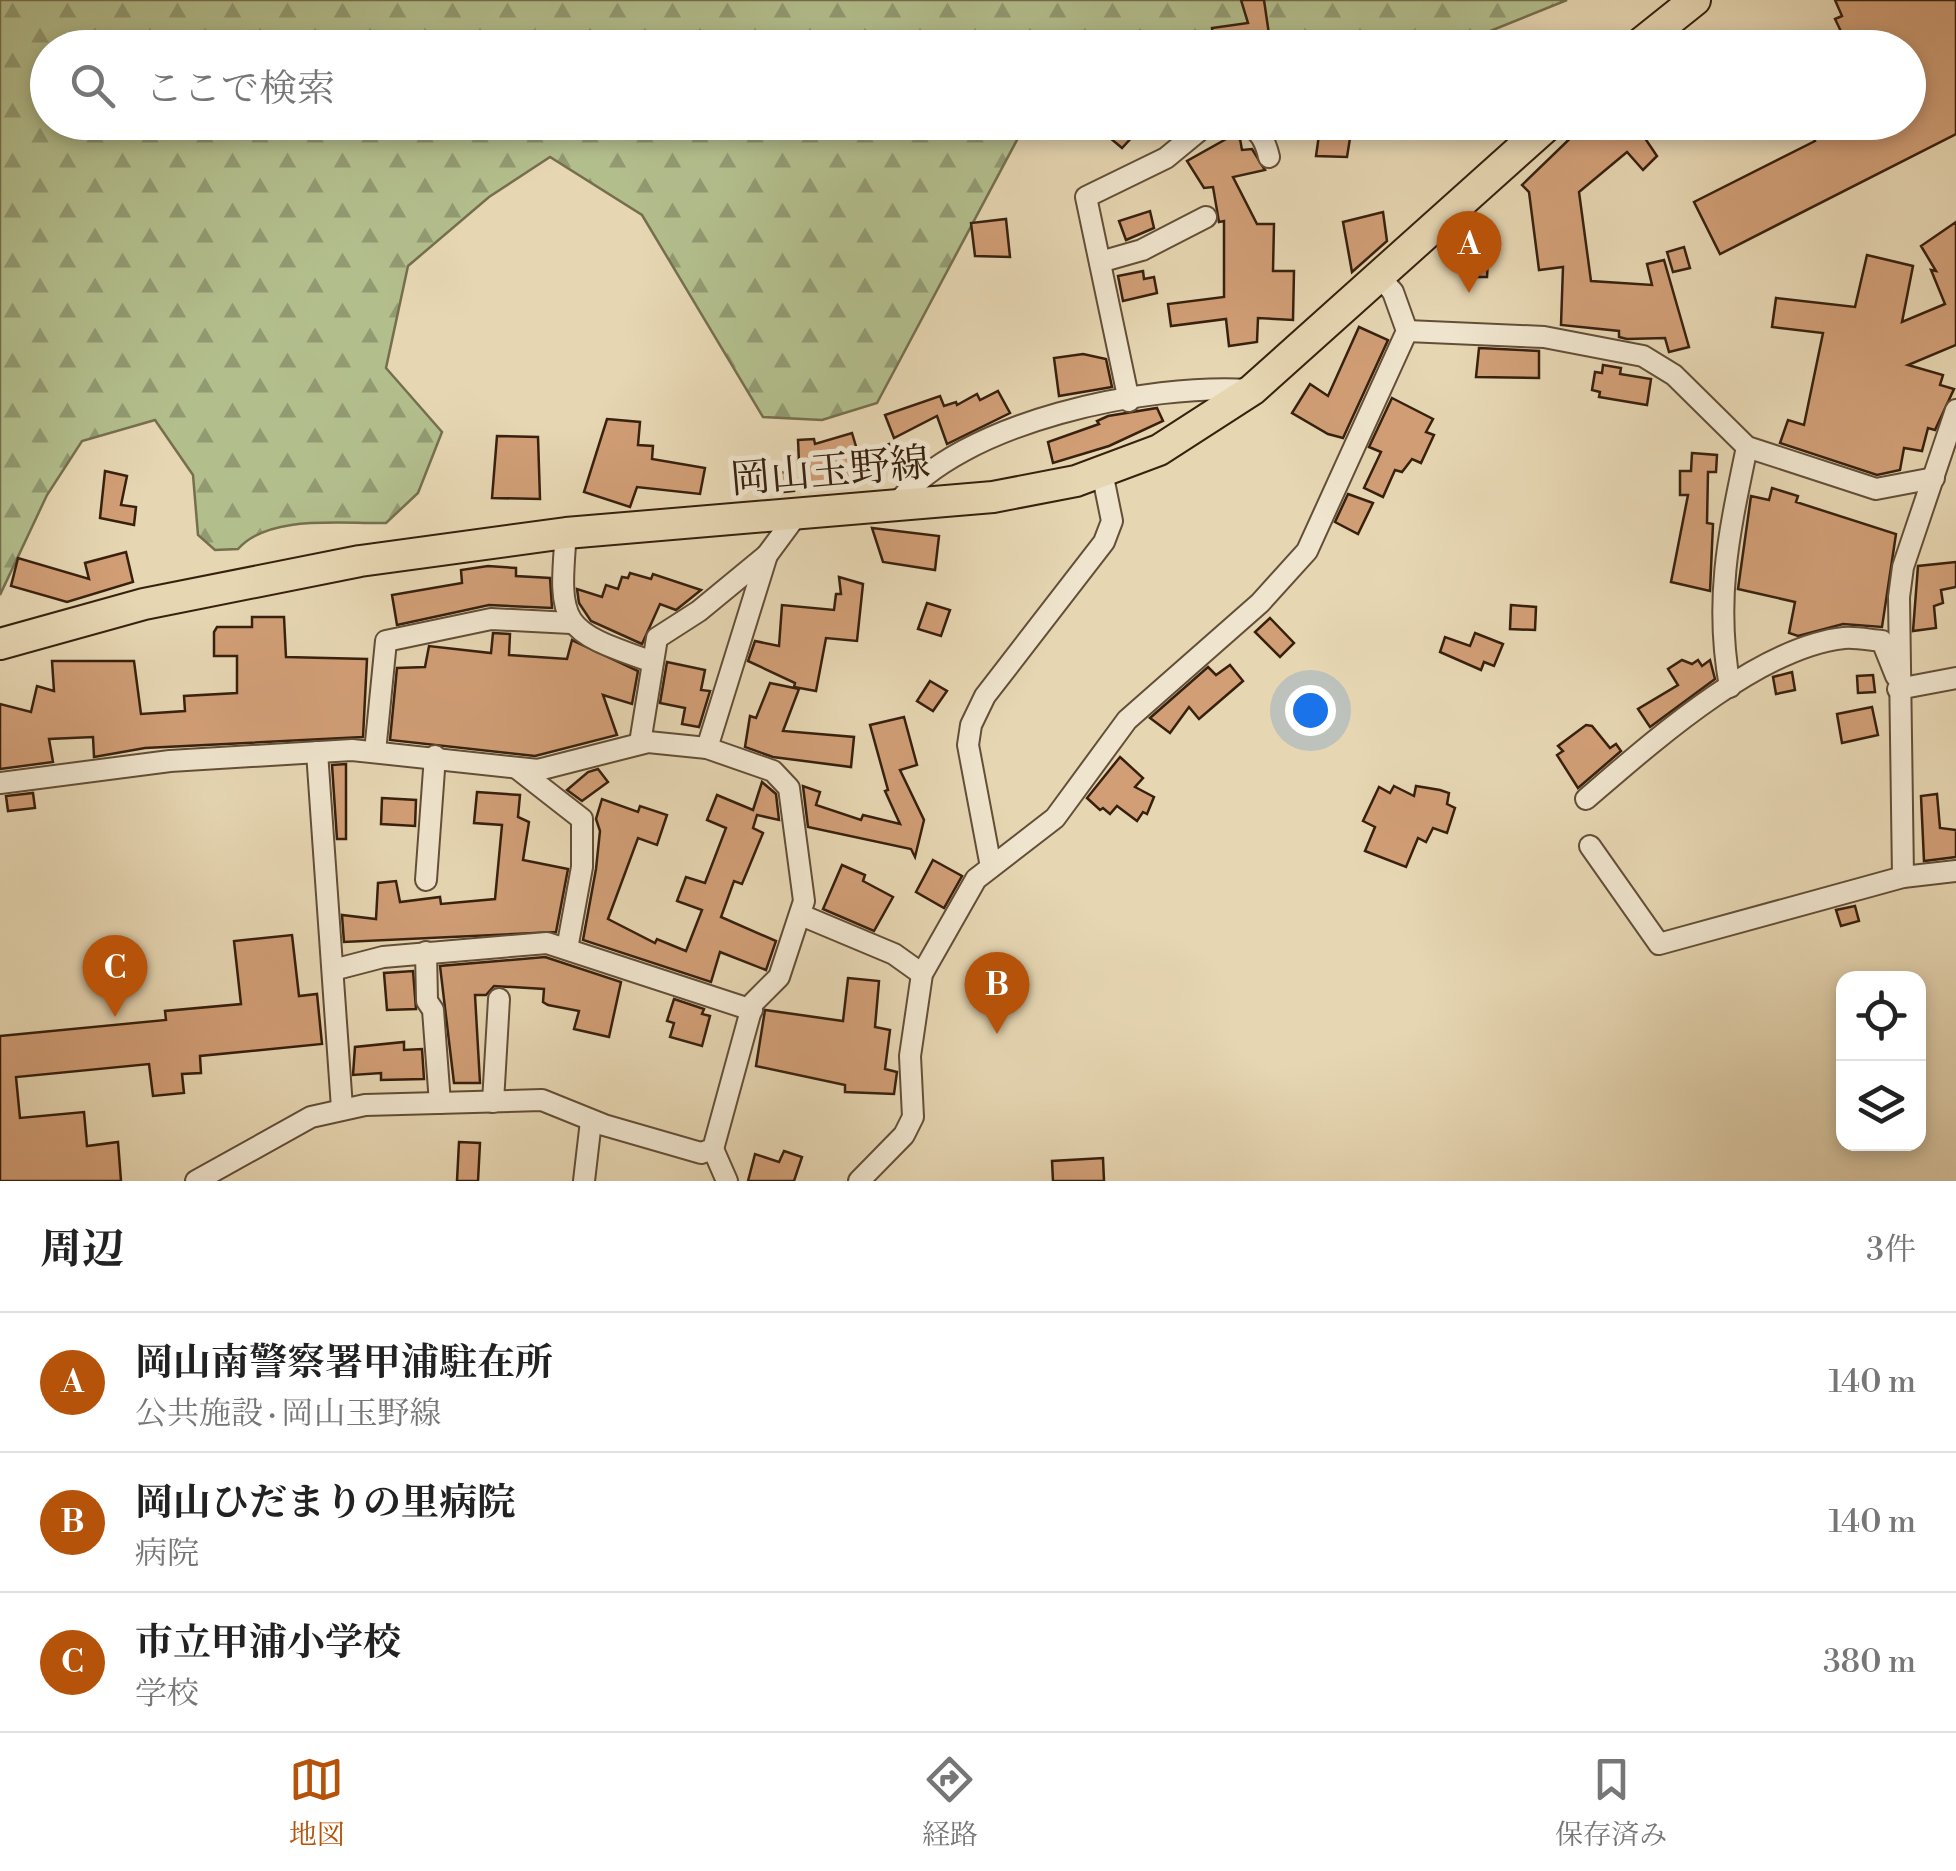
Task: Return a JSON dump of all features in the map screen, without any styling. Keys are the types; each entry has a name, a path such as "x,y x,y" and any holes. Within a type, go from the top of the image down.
{"main road":[{"path":"1658,30 1695,0"},
{"name":"岡山玉野線","path":"0,644 162,600 360,562 566,533 1007,495 1102,472 1191,434 1252,390 1531,140"}],"street":[{"path":"1129,401 1086,196 1166,158 1188,140"},
{"path":"1266,140 1270,157"},
{"path":"1100,262 1142,250 1206,217"},
{"path":"859,1181 904,1135 913,1116 910,1056 922,974 976,878 1055,818 1127,720 1260,603 1307,551 1407,331 1392,292 1379,276"},
{"path":"1407,331 1544,337 1643,356 1674,375 1747,447 1876,489 1934,478"},
{"path":"896,505 925,473 966,448 1028,421 1208,387 1252,390"},
{"path":"1902,877 1898,683 1903,568 1934,478 1949,455 1956,410"},
{"path":"1730,687 1720,634 1722,599 1747,447"},
{"path":"991,868 968,745 971,725 985,696 1104,542 1112,520 1102,472"},
{"path":"640,743 650,661 657,638 699,611 767,555 798,513"},
{"path":"566,533 561,588 564,614 604,645 650,661"},
{"path":"707,748 767,555"},
{"path":"375,752 386,641 491,619 571,623"},
{"path":"1586,799 1674,724 1730,687 1800,650 1844,638 1882,641 1898,683"},
{"path":"1898,683 1956,678"},
{"path":"0,784 170,761 318,752 434,756 518,769 576,762 640,743 707,748 773,770 789,788 803,886 802,915 779,978 758,995 752,1010 713,1149 727,1181"},
{"path":"318,752 342,1108"},
{"path":"426,880 434,756"},
{"path":"518,769 582,819 582,867 567,949"},
{"path":"1590,846 1658,944 1902,877 1956,872"},
{"path":"802,915 894,954 922,974"},
{"path":"333,970 426,952 547,943 752,1010"},
{"path":"426,952 427,1001 433,1010 440,1103"},
{"path":"493,1102 498,999"},
{"path":"196,1181 311,1117 342,1108 554,1102 591,1121 701,1153 713,1149"},
{"path":"584,1181 591,1121"}],"green space":[{"path":"0,0 1567,0 1493,30 30,30 30,140 1017,140 877,403 822,420 763,417 642,215 550,157 489,197 408,266 386,368 442,432 418,493 386,523 287,526 268,530 238,549 215,550 198,535 193,475 155,420 82,441 47,495 0,595"}],"building":[{"path":"1241,0 1264,0 1268,30 1212,30 1212,28 1248,23"},
{"path":"1835,0 1956,0 1956,134 1720,254 1694,202 1814,140 1926,140 1926,30 1840,30 1835,19 1842,16"},
{"path":"1112,140 1129,140 1122,148"},
{"path":"1224,140 1240,140 1242,150 1252,149 1265,170 1233,177 1257,224 1274,224 1273,271 1294,271 1293,320 1258,318 1257,342 1229,346 1226,319 1171,326 1168,304 1224,297 1224,221 1219,222 1213,187 1204,188 1187,161"},
{"path":"1318,140 1350,140 1347,157 1316,156"},
{"path":"1568,140 1646,140 1657,156 1643,170 1627,152 1579,192 1591,281 1652,285 1647,264 1664,260 1689,347 1669,352 1665,338 1627,339 1619,337 1619,331 1561,325 1563,267 1539,270 1529,192 1522,185"},
{"path":"1150,211 1154,228 1126,240 1119,221"},
{"path":"1383,212 1387,241 1352,272 1343,222"},
{"path":"1006,219 1010,257 975,256 971,223"},
{"path":"1956,222 1956,345 1908,365 1943,375 1940,385 1954,389 1935,430 1928,428 1922,451 1904,448 1900,470 1877,475 1780,443 1788,420 1804,425 1823,333 1772,327 1776,298 1855,307 1867,255 1913,266 1902,322 1945,304 1931,270 1936,271 1921,246"},
{"path":"1684,247 1690,268 1673,272 1667,252"},
{"path":"1471,258 1488,259 1487,277 1470,277"},
{"path":"1143,271 1144,279 1154,277 1157,293 1123,301 1118,276"},
{"path":"1359,327 1388,340 1343,438 1328,434 1292,413 1310,384 1328,396"},
{"path":"1479,348 1539,351 1539,378 1476,377"},
{"path":"1083,354 1106,359 1112,387 1059,396 1054,358"},
{"path":"1603,365 1621,368 1620,374 1651,379 1647,405 1599,397 1600,392 1592,390 1595,372 1602,373"},
{"path":"998,391 1010,413 947,444 937,416 894,438 885,415 940,396 944,406 956,402 957,405 977,394 980,400"},
{"path":"1392,398 1433,419 1426,432 1434,435 1421,463 1412,459 1402,472 1395,470 1383,497 1364,488 1381,452 1369,447"},
{"path":"1157,408 1163,421 1109,446 1053,463 1048,442 1099,424 1097,421 1108,416"},
{"path":"607,419 640,422 638,445 653,446 652,459 705,468 700,494 637,487 630,507 584,492"},
{"path":"852,433 858,453 889,444 896,465 874,474 875,479 845,487 800,484 798,440 814,439 815,444"},
{"path":"497,436 538,437 540,499 492,498"},
{"path":"1692,453 1717,455 1716,472 1708,472 1707,523 1713,524 1710,591 1671,582 1688,495 1680,495 1680,471 1691,471"},
{"path":"105,471 127,476 121,505 136,507 134,525 100,518"},
{"path":"792,472 794,491 775,493 773,473"},
{"path":"1772,488 1798,496 1796,502 1896,534 1882,627 1843,624 1798,636 1789,633 1795,602 1738,589 1751,496 1769,500"},
{"path":"1348,494 1373,503 1358,534 1335,522"},
{"path":"872,528 939,536 935,570 883,562"},
{"path":"126,552 133,582 67,602 11,586 18,558 89,579 85,563"},
{"path":"1956,562 1956,587 1941,590 1943,603 1934,606 1936,628 1913,631 1918,566"},
{"path":"488,566 516,568 516,576 550,578 552,608 489,605 397,625 392,595 462,583 461,570"},
{"path":"630,573 651,579 653,574 701,590 676,610 660,604 642,644 591,621 579,603 577,589 602,597 606,585 618,589 622,577 628,578"},
{"path":"839,577 863,584 857,641 826,638 816,691 794,687 795,683 748,661 755,641 779,646 782,605 834,610 836,594 841,594"},
{"path":"927,603 950,610 941,636 918,629"},
{"path":"1511,605 1536,607 1535,630 1510,629"},
{"path":"252,617 284,617 286,657 367,659 363,737 145,748 94,757 93,737 49,739 53,762 0,769 0,704 31,712 37,686 54,691 52,661 134,661 141,714 185,711 184,696 237,693 237,656 214,656 214,632 217,627 252,627"},
{"path":"1270,618 1294,643 1280,657 1255,632"},
{"path":"493,633 510,634 509,655 567,659 572,640 638,671 632,704 603,695 617,735 535,756 390,740 397,668 425,667 429,646 491,653"},
{"path":"1475,633 1503,644 1494,666 1484,662 1481,670 1440,652 1445,637 1470,646"},
{"path":"1682,660 1692,664 1698,660 1702,666 1710,660 1715,679 1650,727 1638,709 1678,685 1668,669"},
{"path":"667,662 705,670 701,690 710,691 699,727 682,724 685,708 660,703"},
{"path":"1230,665 1243,681 1199,719 1189,707 1170,733 1150,718 1208,667 1216,675"},
{"path":"1792,672 1795,690 1776,694 1773,677"},
{"path":"1873,675 1875,692 1858,693 1857,676"},
{"path":"930,681 947,691 933,711 917,701"},
{"path":"770,683 799,689 783,731 854,737 851,767 773,757 745,747 750,716 756,718"},
{"path":"1872,707 1878,735 1842,743 1837,714"},
{"path":"904,717 917,765 900,770 924,820 915,857 911,849 808,827 803,786 820,792 816,805 861,820 863,815 900,824 885,791 888,790 870,725"},
{"path":"1586,725 1592,726 1610,748 1616,744 1621,751 1578,788 1557,755 1563,751 1558,746"},
{"path":"1120,757 1143,778 1135,787 1154,797 1147,814 1143,812 1137,821 1117,806 1110,814 1100,810 1087,798"},
{"path":"346,764 346,839 337,839 332,765"},
{"path":"598,769 608,782 582,801 567,790 588,772"},
{"path":"762,782 776,794 779,820 757,815 753,828 763,833 742,884 734,881 721,917 776,941 766,970 720,952 711,982 583,940 596,869 600,831 596,819 602,799 638,812 640,806 667,815 657,845 638,838 608,919 655,943 657,939 686,951 702,910 677,901 686,877 705,883 726,828 707,820 717,795 753,810"},
{"path":"1394,786 1414,796 1416,786 1449,793 1447,804 1455,808 1447,833 1433,828 1426,842 1418,838 1406,867 1365,851 1375,827 1363,821 1379,787 1390,793"},
{"path":"477,792 520,795 518,817 529,822 523,860 568,869 556,932 344,942 342,915 376,919 378,883 396,881 400,902 440,897 441,904 495,899 502,825 474,823"},
{"path":"33,793 35,808 8,811 6,796"},
{"path":"1937,794 1940,828 1956,830 1956,857 1924,861 1921,796"},
{"path":"382,798 416,800 415,826 381,824"},
{"path":"933,860 962,876 944,908 916,892"},
{"path":"842,865 865,875 863,881 893,897 874,931 823,909"},
{"path":"1855,906 1859,921 1841,926 1836,910"},
{"path":"292,935 299,996 317,994 322,1044 200,1056 201,1073 182,1074 184,1093 153,1096 149,1064 16,1077 20,1118 84,1112 87,1146 118,1142 121,1181 0,1181 0,1036 166,1020 165,1011 241,1004 234,941"},
{"path":"545,957 621,982 609,1037 574,1029 579,1011 543,1002 544,989 494,986 486,995 475,995 480,1083 454,1083 440,966"},
{"path":"413,971 416,1009 387,1010 384,973"},
{"path":"848,978 879,981 875,1027 890,1030 885,1069 897,1072 894,1094 845,1092 845,1085 756,1066 765,1010 843,1021"},
{"path":"674,999 704,1009 702,1014 710,1016 702,1046 670,1037 674,1023 667,1021"},
{"path":"404,1042 404,1050 422,1049 424,1079 381,1080 381,1073 353,1075 355,1047"},
{"path":"459,1142 480,1143 478,1181 457,1181"},
{"path":"784,1151 802,1157 794,1181 748,1181 755,1154 779,1162"},
{"path":"1103,1158 1104,1181 1053,1181 1052,1161"}],"place":[{"name":"岡山南警察署甲浦駐在所","path":"1469,293"},
{"name":"市立甲浦小学校","path":"115,1017"},
{"name":"岡山ひだまりの里病院","path":"997,1034"}]}
